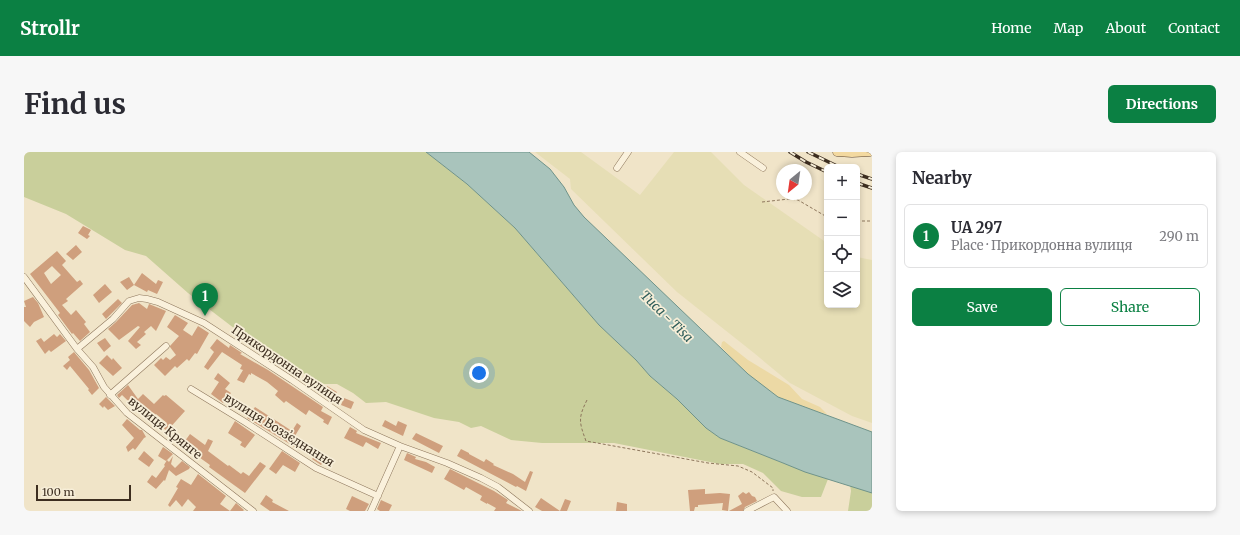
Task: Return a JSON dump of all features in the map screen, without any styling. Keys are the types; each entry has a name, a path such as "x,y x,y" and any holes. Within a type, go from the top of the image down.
{"main road":[{"path":"837,152 870,152"}],"street":[{"path":"617,168 628,152"},
{"path":"740,152 763,168"},
{"path":"24,277 77,348"},
{"name":"Прикордонна вулиця","path":"77,348 113,319 130,302 139,298 153,300 183,312 204,323 292,380 364,430 400,446 447,463 486,481 498,487 529,511"},
{"path":"110,395 166,346"},
{"name":"вулиця Крянге","path":"77,348 93,367 110,395 127,413 253,511"},
{"name":"вулиця Воззʼєднання","path":"191,390 316,468 378,496"},
{"path":"371,511 400,446"},
{"path":"747,511 774,497 787,511"}],"path":[{"path":"762,202 789,199 798,200 824,214"},
{"path":"860,221 872,221"},
{"path":"588,400 581,412 580,424 586,441 666,454 708,463 738,466 752,472 773,488 774,497"}],"shaded area":[{"path":"535,152 581,152 640,195 674,152 711,152 744,185 824,241 824,308 860,308 860,258 872,260 872,423 852,416 790,383 677,292 571,189 570,179"}],"green space":[{"path":"24,152 426,152 467,184 515,228 599,325 636,360 650,376 677,399 706,428 720,438 828,479 821,497 802,497 781,491 763,473 743,464 720,464 614,443 542,443 511,440 481,426 471,428 459,422 434,418 386,402 366,403 353,393 337,384 324,384 303,373 243,335 188,293 146,256 125,250 66,214 24,197"},
{"path":"850,485 872,493 872,511 848,511 851,491"}],"sand":[{"path":"724,341 748,360 789,385 802,399 820,407 827,414 789,402 769,392 748,374 721,347 722,342"}],"water":[{"name":"Тиса - Tisa","path":"426,152 529,152 550,169 564,187 574,205 584,217 748,374 778,397 872,432 872,493 805,472 720,438 706,428 677,399 650,376 636,360 599,325 515,228 467,184"}],"building":[{"path":"83,226 91,230 88,235 90,236 87,239 78,233"},
{"path":"76,245 82,252 73,260 66,254"},
{"path":"57,251 66,261 62,265 77,282 80,280 83,284 66,299 68,301 62,305 71,315 76,310 86,322 84,324 90,332 80,341 73,333 72,334 58,315 60,313 30,274","holes":["52,266 61,275 51,284 44,273"]},
{"path":"142,273 156,284 158,280 163,282 157,294 148,290 147,292 134,285"},
{"path":"129,277 134,285 127,290 120,282"},
{"path":"105,284 112,292 99,303 93,295"},
{"path":"33,297 38,303 44,317 34,322 30,327 24,321 24,307 26,307 24,301"},
{"path":"118,299 122,303 106,319 102,314"},
{"path":"139,303 147,309 149,304 166,311 156,331 151,326 144,332 146,334 137,342 141,345 136,349 128,341 140,327 138,326 119,340 108,329 132,305"},
{"path":"175,315 188,323 183,330 192,336 198,326 209,333 197,354 195,353 189,361 187,359 177,368 175,366 165,376 154,365 161,358 163,360 166,357 170,360 176,355 170,346 179,336 167,327"},
{"path":"54,334 57,337 60,334 66,341 51,352 49,350 45,354 36,341 41,338 44,342"},
{"path":"105,338 111,346 104,352 97,343"},
{"path":"217,339 229,348 230,345 242,353 240,354 268,370 323,407 321,411 332,417 328,425 323,422 324,420 309,410 306,415 286,401 284,403 275,395 278,391 267,382 251,373 244,383 237,380 243,370 240,369 242,365 222,352 208,370 204,367 214,352 210,348"},
{"path":"74,352 89,370 99,388 92,395 88,390 89,389 70,366 67,370 63,366 70,360 68,357"},
{"path":"107,355 112,360 113,358 122,368 113,376 99,363"},
{"path":"218,373 230,383 225,389 231,393 223,403 211,394 219,382 214,379"},
{"path":"128,385 138,399 143,394 154,404 163,395 166,395 185,411 167,431 163,428 167,423 156,414 149,421 122,395 119,398 117,395"},
{"path":"327,386 337,392 332,400 322,393"},
{"path":"106,397 115,406 108,410 99,404"},
{"path":"344,398 354,402 351,409 341,405"},
{"path":"255,407 292,431 297,423 301,426 293,439 301,444 298,449 247,418"},
{"path":"127,419 142,430 146,437 135,450 133,448 128,452 126,447 134,438 122,425"},
{"path":"385,420 396,426 398,421 407,425 403,436 382,426"},
{"path":"235,421 255,435 245,448 240,445 242,442 228,433"},
{"path":"350,427 357,431 356,433 381,443 378,449 366,442 363,447 344,438"},
{"path":"416,433 443,446 439,453 412,439"},
{"path":"190,434 205,445 208,439 213,441 208,451 241,474 243,472 249,476 260,462 266,466 245,493 182,445"},
{"path":"163,447 173,454 166,461 158,456"},
{"path":"461,449 484,462 486,459 494,464 493,465 513,474 525,482 530,471 533,472 526,491 457,456"},
{"path":"144,451 154,460 149,467 138,459"},
{"path":"282,451 300,463 295,472 283,465 276,474 269,469"},
{"path":"317,453 326,459 321,465 312,459"},
{"path":"407,453 416,457 415,459 426,462 435,467 432,473 404,460"},
{"path":"173,456 171,464 175,468 182,461 190,467 189,469 176,476 169,470 165,481 164,480 156,489 147,482 152,475 156,478 165,466 164,465 167,460 169,462"},
{"path":"450,469 494,491 508,500 506,503 522,511 494,511 496,508 480,500 482,496 466,487 464,490 444,479"},
{"path":"198,474 226,496 220,504 230,511 193,511 196,507 188,499 182,507 176,500 170,507 168,505 178,488 176,487 181,479 191,485"},
{"path":"705,489 705,494 730,494 728,511 722,510 723,503 698,505 698,507 695,507 694,511 690,511 688,490"},
{"path":"743,492 746,494 749,492 757,501 745,507 743,511 729,511 742,504 738,496"},
{"path":"266,495 273,500 272,502 289,511 270,511 260,504"},
{"path":"352,496 369,504 365,511 350,511 346,509"},
{"path":"541,498 560,511 542,511 535,507"},
{"path":"565,499 571,501 567,511 560,511"},
{"path":"381,500 392,505 389,511 380,511 377,509"},
{"path":"617,502 627,504 627,511 616,511"},
{"path":"236,503 244,510 243,511 230,511"}],"railway":[{"path":"790,152 824,171"},
{"path":"808,152 833,164"},
{"path":"860,175 872,179"},
{"path":"860,184 872,188"}],"place":[{"name":"UA 297","path":"205,316"}]}
